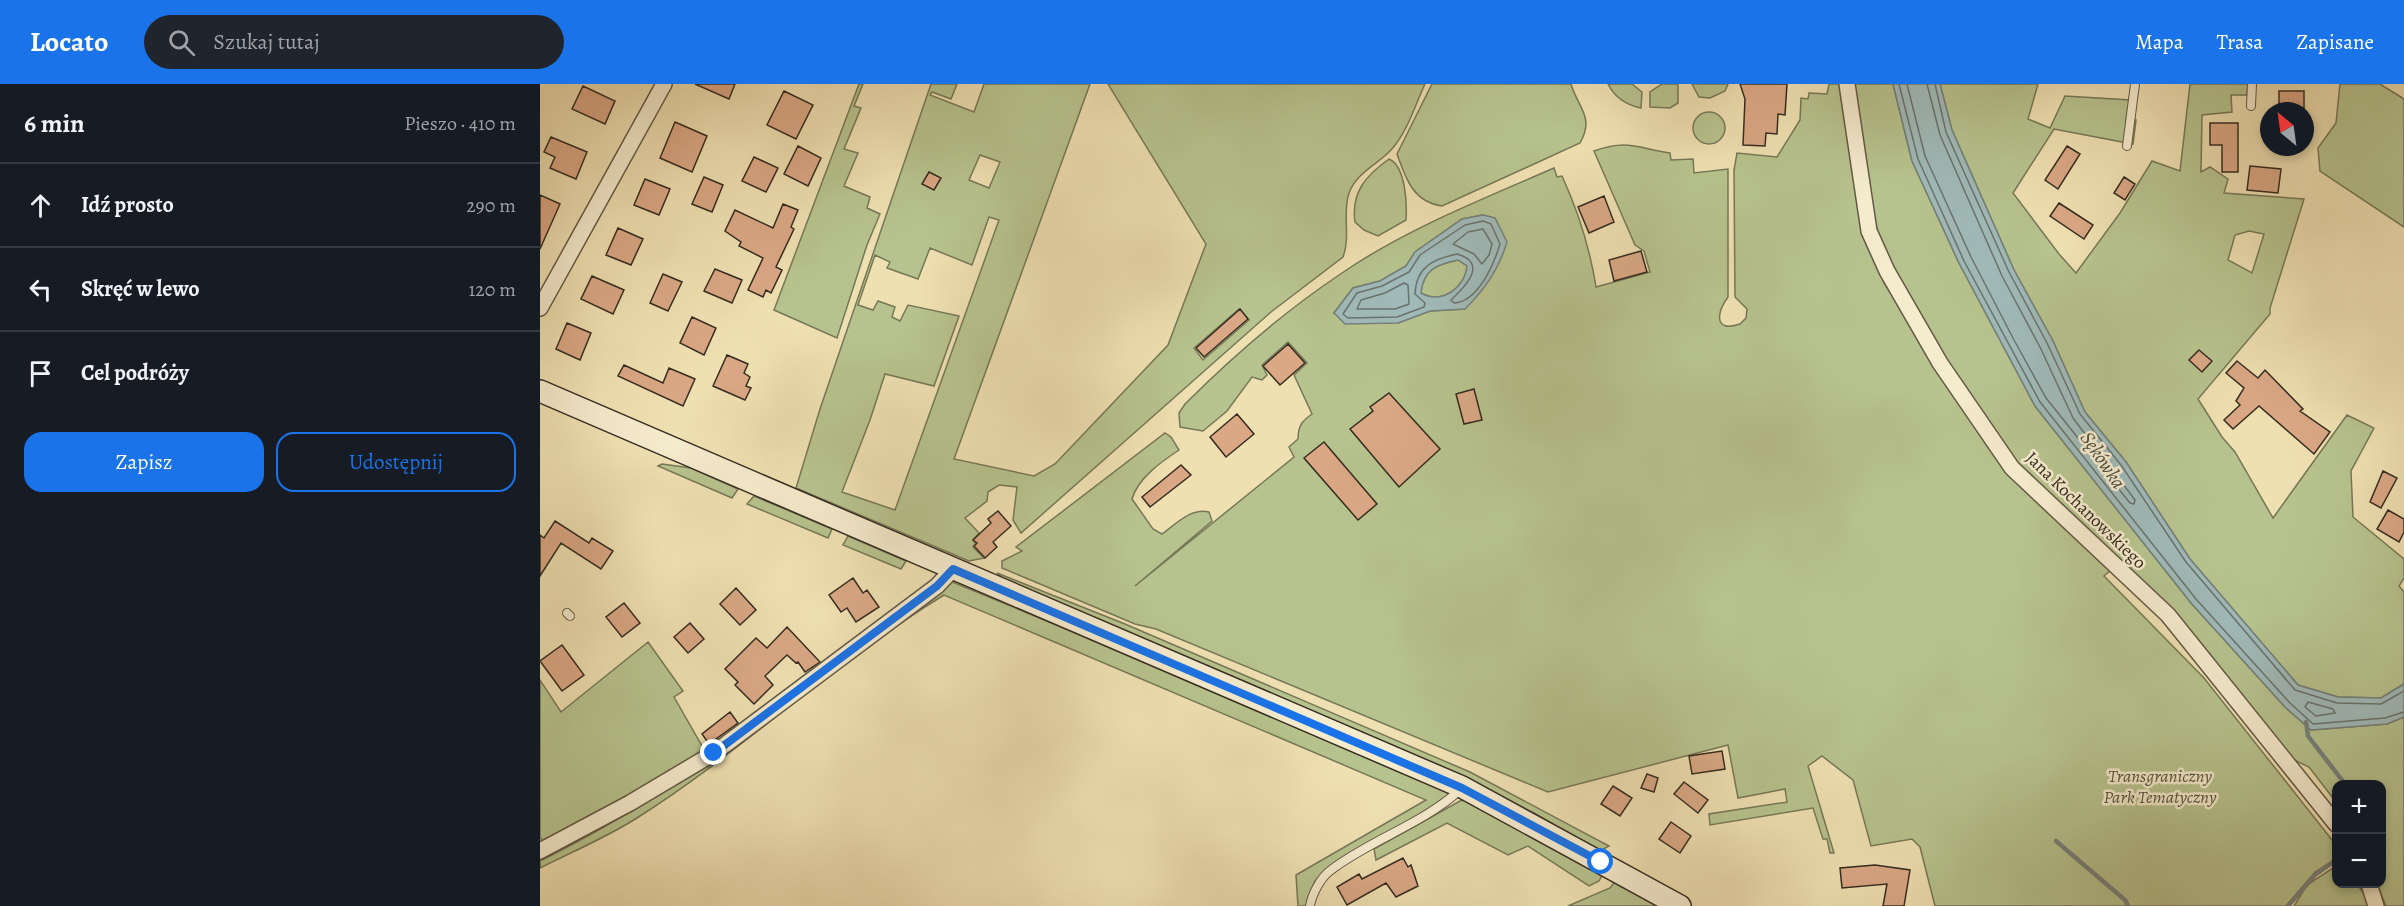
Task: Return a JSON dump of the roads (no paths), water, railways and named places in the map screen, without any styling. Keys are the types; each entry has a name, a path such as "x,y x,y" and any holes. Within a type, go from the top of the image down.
{"main road":[{"path":"540,391 1462,788 1680,906"}],"street":[{"path":"540,308 664,84"},
{"name":"Jana Kochanowskiego","path":"1847,84 1869,231 1887,271 1940,363 2012,468 2168,615 2332,818"},
{"path":"540,851 630,803 714,753 937,586 953,569"},
{"path":"2370,888 2376,906"}],"lane":[{"path":"2127,146 2135,84"},
{"path":"2251,106 2252,84"},
{"path":"1310,906 1312,897 1329,871 1440,808 1462,788"}],"water":[{"name":"Sękówka","path":"1893,84 1940,84 1952,130 2014,270 2053,341 2085,412 2126,462 2190,559 2298,685 2338,697 2381,698 2404,684 2404,717 2387,724 2311,730 2285,707 2191,603 2035,406 1959,263 1912,161"},
{"path":"1483,215 1495,218 1507,242 1490,278 1465,309 1430,311 1398,323 1345,324 1334,313 1353,288 1380,281 1406,266 1415,252 1462,219","holes":["1458,260 1467,266 1462,281 1451,292 1436,297 1421,293 1422,285 1432,269"]}],"waterway":[{"path":"2306,722 2308,736 2342,780"},
{"path":"2056,841 2125,900 2128,906"},
{"path":"2288,906 2315,875 2332,863"}],"park label":[{"name":"Transgraniczny Park Tematyczny","path":"2160,786"}]}
